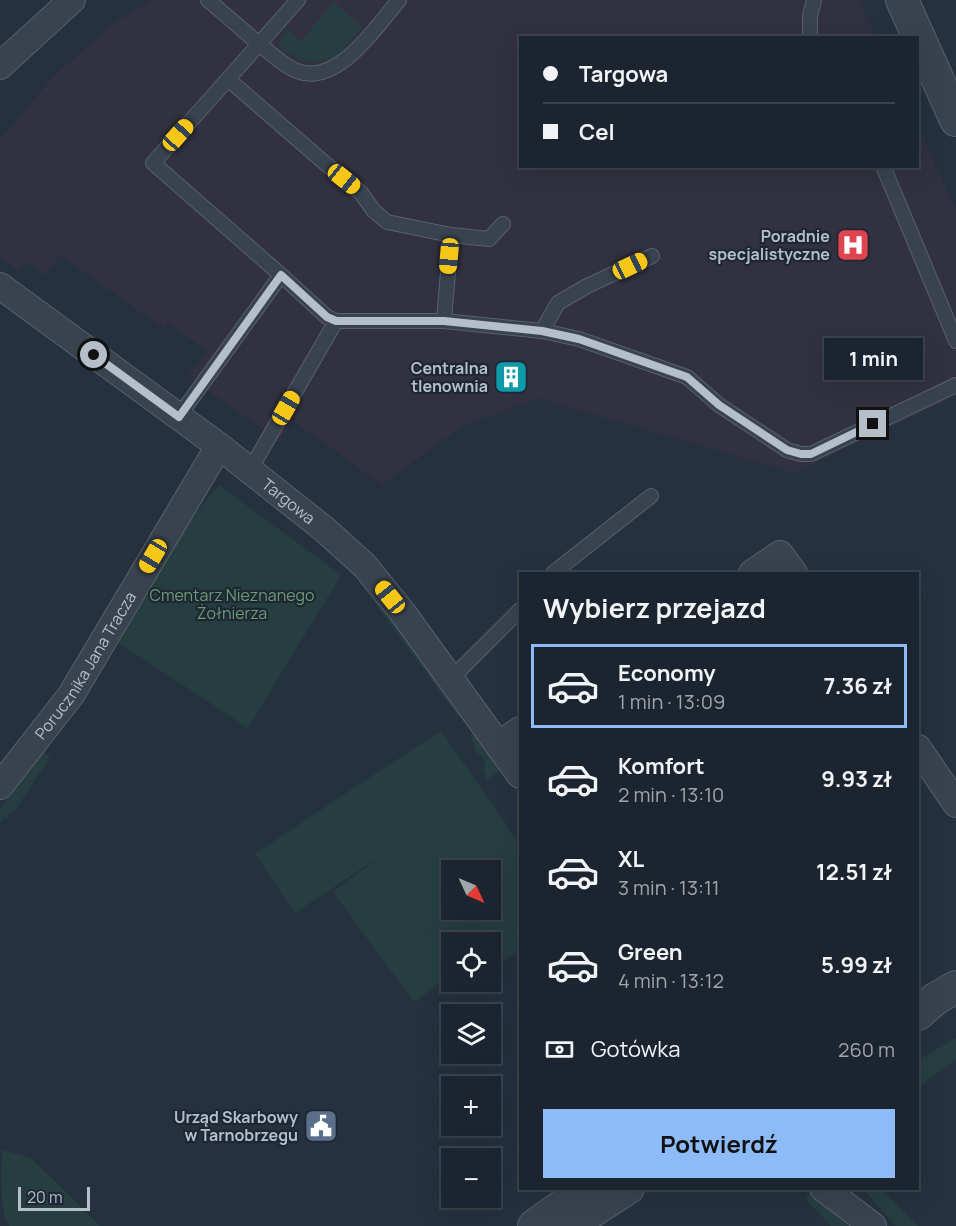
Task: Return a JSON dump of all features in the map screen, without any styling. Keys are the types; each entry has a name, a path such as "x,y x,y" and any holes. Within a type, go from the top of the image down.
{"street":[{"path":"902,0 948,80 956,120"},
{"path":"0,66 68,1"},
{"name":"Targowa","path":"0,286 219,446 324,529 364,566 403,613 519,774"},
{"name":"Porucznika Jana Tracza","path":"0,786 70,694 219,446"},
{"path":"753,572 780,554 793,572"},
{"path":"498,745 519,731"},
{"path":"919,749 956,804"},
{"path":"534,1226 585,1190"},
{"path":"569,1226 625,1190"},
{"path":"826,1190 873,1226"},
{"path":"848,1190 879,1226"}],"lane":[{"path":"208,0 288,67 307,74 335,68 357,49 399,0"},
{"path":"298,0 153,163 327,317 336,321 444,321 542,331 579,339 687,377 719,405 787,450 801,454 811,454 956,385"},
{"path":"810,36 810,16 814,0"},
{"path":"228,79 362,193 374,211 387,222 451,235 489,239 503,225"},
{"path":"884,168 956,341"},
{"path":"444,321 451,235"},
{"path":"542,331 558,303 587,286 652,256"},
{"path":"179,417 281,275"},
{"path":"250,470 336,321"},
{"path":"554,572 651,496"},
{"path":"451,679 519,611"}],"shaded area":[{"path":"152,0 859,0 876,36 519,36 519,168 919,168 919,129 956,209 956,396 794,473 538,398 461,427 382,485 293,421 279,442 188,376 207,351 168,323 164,329 60,255 45,276 26,262 19,271 0,257 0,140 53,77 115,22"}],"green space":[{"path":"334,2 362,27 343,50 335,57 315,62 303,61 284,51 279,43 288,29 301,41"},
{"name":"Cmentarz Nieznanego Żołnierza","path":"219,485 341,575 248,728 119,643 189,522"},
{"path":"365,585 379,599 466,715 457,715 363,587"},
{"path":"472,729 500,769 487,780 483,767 486,764 482,756 477,754 471,737"},
{"path":"441,731 519,843 519,950 501,963 501,932 441,932 441,982 414,1002 333,892 384,854 295,913 255,854"},
{"path":"43,752 50,757 14,812 11,811 0,823 0,808"},
{"path":"956,1038 956,1060 919,1086 919,1059"},
{"path":"3,1150 31,1158 100,1226 9,1226 2,1201"},
{"path":"864,1190 883,1190 918,1226 896,1226"},
{"path":"811,1192 849,1226 831,1226 807,1201 807,1196"}],"place":[{"name":"Poradnie specjalistyczne","path":"853,245"},
{"name":"Centralna tlenownia","path":"511,377"},
{"name":"Urząd Skarbowy w Tarnobrzegu","path":"321,1126"}],"route":[{"path":"94,355 179,417 281,275 327,317 336,321 444,321 542,331 579,339 687,377 719,405 787,450 801,454 811,454 873,424"}]}
